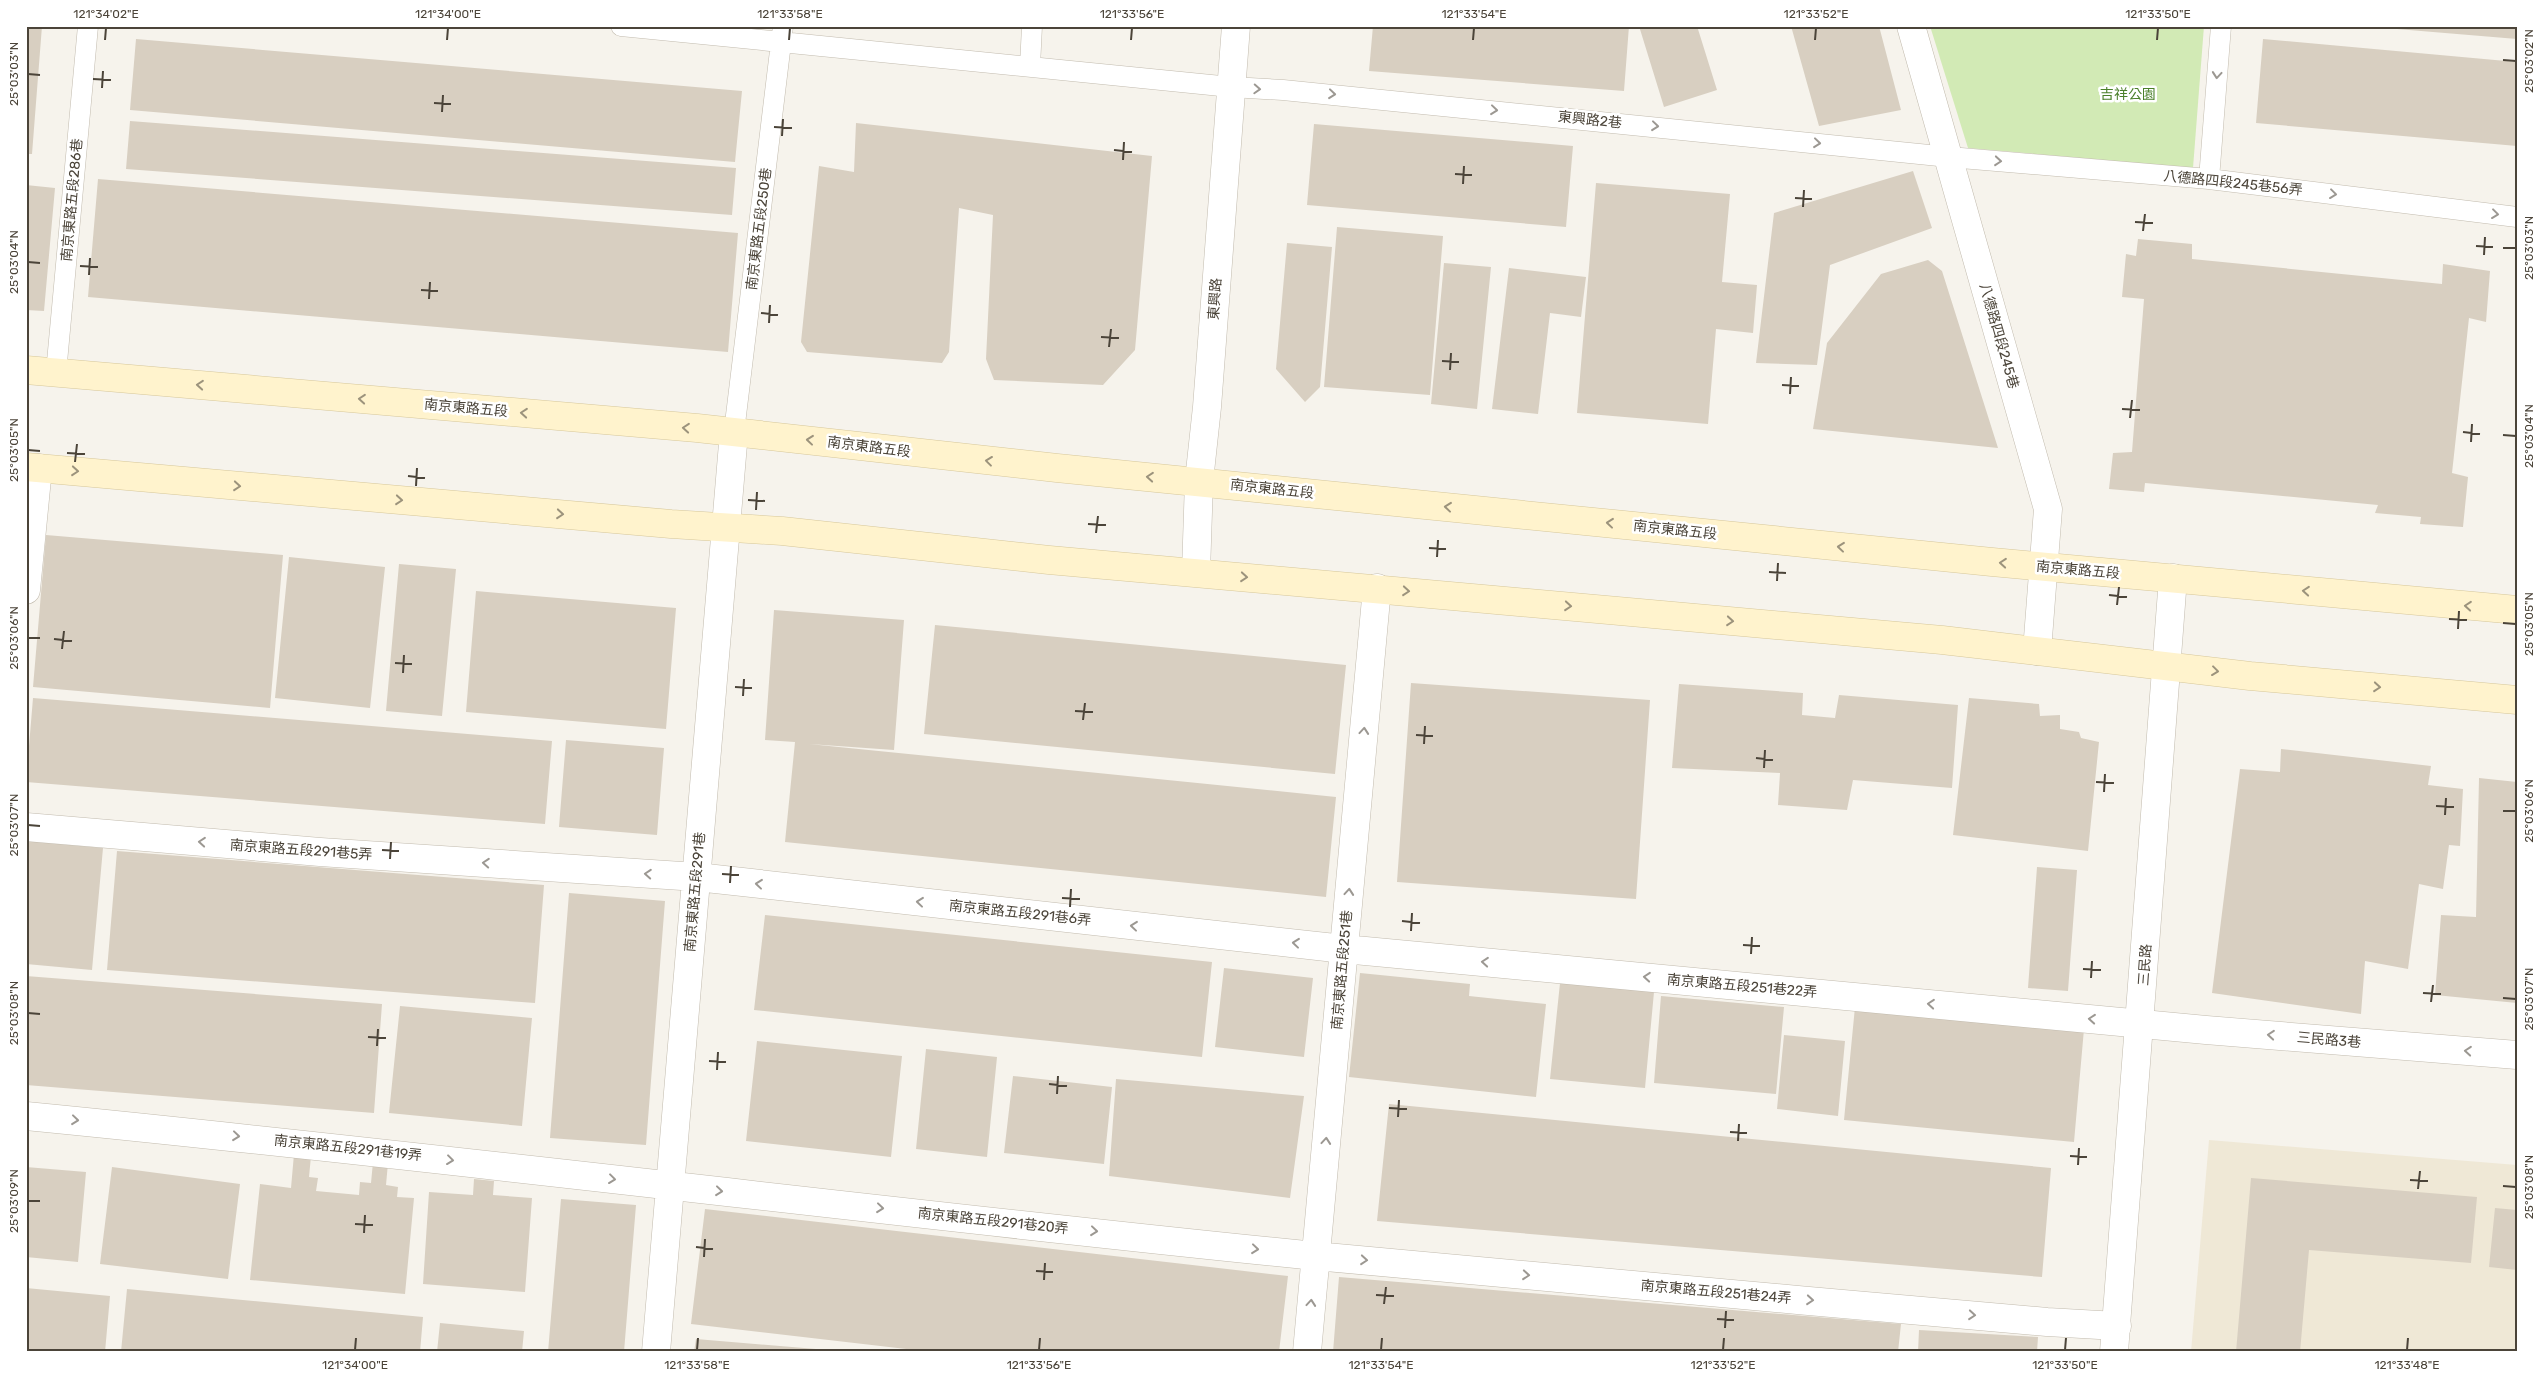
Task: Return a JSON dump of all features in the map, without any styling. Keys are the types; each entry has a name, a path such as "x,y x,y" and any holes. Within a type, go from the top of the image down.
{"main road":[{"name":"南京東路五段","path":"26,370 734,432 1057,468 2045,567 2517,610"},
{"path":"32,468 726,528 782,531 1049,560 1377,588 2037,650 2166,666 2517,700"}],"street":[{"name":"東興路","path":"1196,572 1199,481 1207,407 1236,26"},
{"name":"八德路四段245巷","path":"1911,26 2048,509 2045,567 2037,650"},
{"name":"南京東路五段291巷","path":"656,1352 734,432"},
{"path":"26,590 32,468"},
{"name":"三民路","path":"2116,1339 2173,578"},
{"name":"南京東路五段251巷","path":"1307,1352 1377,588"},
{"name":"南京東路五段291巷5弄","path":"26,827 320,852 697,877"},
{"name":"南京東路五段291巷6弄","path":"697,877 1344,949"},
{"name":"南京東路五段251巷22弄","path":"1344,949 2141,1023"},
{"name":"三民路3巷","path":"2141,1023 2517,1055"},
{"name":"南京東路五段291巷19弄","path":"26,1116 306,1143 670,1185"},
{"name":"南京東路五段291巷20弄","path":"670,1185 1316,1256"},
{"name":"南京東路五段251巷24弄","path":"1316,1256 2047,1322 2116,1339"}],"lane":[{"name":"南京東路五段286巷","path":"56,373 88,26"},
{"name":"東興路2巷","path":"621,26 782,34 1030,66 1949,157"},
{"path":"1030,66 1032,26"},
{"path":"2209,179 2221,26"},
{"name":"南京東路五段250巷","path":"734,432 782,34"},
{"name":"八德路四段245巷56弄","path":"1949,157 2209,179 2517,217"}],"shaded area":[{"path":"2209,1140 2517,1165 2517,1352 2191,1352"}],"green space":[{"name":"吉祥公園","path":"1930,26 2204,26 2193,168 1968,148"}],"building":[{"path":"26,26 42,26 32,154 26,154"},
{"path":"1373,26 1629,26 1624,91 1369,71"},
{"path":"1639,26 1697,26 1717,90 1664,107"},
{"path":"1791,26 1879,26 1901,110 1819,126"},
{"path":"2385,26 2517,26 2517,39 2385,28"},
{"path":"136,39 742,91 735,162 130,110"},
{"path":"2263,39 2517,62 2517,146 2256,123"},
{"path":"130,121 736,168 732,215 126,169"},
{"path":"856,123 1152,156 1135,350 1103,385 994,380 986,359 993,215 959,208 949,352 942,363 807,352 801,342 819,166 854,172"},
{"path":"1314,124 1573,146 1566,227 1307,205"},
{"path":"1913,171 1932,228 1830,265 1817,365 1756,363 1774,213"},
{"path":"98,179 738,233 728,352 88,297"},
{"path":"1596,183 1730,194 1722,282 1757,285 1753,333 1716,329 1708,424 1577,413"},
{"path":"26,185 55,188 44,311 26,310"},
{"path":"1337,227 1443,236 1430,395 1324,387"},
{"path":"2138,239 2192,244 2192,259 2442,284 2443,264 2490,271 2486,322 2469,318 2452,473 2468,477 2463,527 2420,524 2421,517 2375,513 2378,505 2145,483 2144,492 2109,489 2113,453 2132,452 2144,299 2122,297 2126,254 2136,256"},
{"path":"1287,243 1332,247 1320,387 1305,402 1276,369"},
{"path":"1928,260 1942,271 1998,448 1813,429 1827,343 1881,274"},
{"path":"1444,263 1491,267 1477,409 1431,404"},
{"path":"1509,268 1586,277 1581,317 1550,313 1538,414 1492,409"},
{"path":"46,535 283,555 270,708 33,687"},
{"path":"289,557 385,567 370,708 275,698"},
{"path":"399,564 456,569 442,716 386,711"},
{"path":"476,591 676,608 666,729 466,712"},
{"path":"774,610 904,620 894,750 809,744 1336,797 1326,897 785,842 795,742 765,740"},
{"path":"935,625 1346,665 1335,774 924,734"},
{"path":"1411,683 1650,700 1636,899 1397,882"},
{"path":"1679,684 1803,693 1802,715 1835,718 1839,695 1958,705 1952,788 1853,780 1847,810 1778,805 1780,773 1672,768"},
{"path":"33,698 552,741 545,824 26,782"},
{"path":"1969,698 2039,704 2040,716 2060,715 2060,729 2079,732 2081,738 2099,742 2088,851 1953,835"},
{"path":"566,740 664,748 657,835 559,827"},
{"path":"2281,749 2431,766 2428,785 2463,789 2460,846 2449,845 2443,889 2419,884 2408,969 2365,961 2361,1014 2212,993 2240,769 2280,772"},
{"path":"2479,778 2517,782 2517,1003 2435,995 2441,915 2476,917"},
{"path":"26,841 103,848 92,970 26,964"},
{"path":"117,851 544,885 535,1003 107,970"},
{"path":"2037,867 2077,870 2068,991 2028,988"},
{"path":"569,893 665,901 646,1145 550,1138"},
{"path":"765,915 1212,962 1202,1057 754,1010"},
{"path":"1224,968 1313,978 1304,1057 1215,1047"},
{"path":"1360,973 1470,984 1469,996 1546,1004 1536,1097 1349,1077"},
{"path":"26,976 382,1004 374,1113 26,1085"},
{"path":"1560,983 1654,992 1645,1088 1550,1079"},
{"path":"1661,996 1784,1007 1776,1094 1654,1083"},
{"path":"400,1006 532,1018 522,1126 389,1113"},
{"path":"1855,1007 2084,1029 2074,1142 1844,1120"},
{"path":"1784,1035 1845,1041 1838,1116 1777,1109"},
{"path":"757,1041 902,1056 891,1157 746,1141"},
{"path":"926,1049 997,1057 987,1157 916,1149"},
{"path":"1013,1076 1112,1087 1104,1164 1004,1153"},
{"path":"1116,1079 1304,1096 1290,1198 1109,1176"},
{"path":"1389,1104 2051,1168 2042,1277 1377,1221"},
{"path":"294,1154 311,1156 309,1177 318,1178 316,1191 359,1195 360,1182 371,1183 373,1162 388,1163 386,1185 398,1187 397,1197 414,1198 405,1294 250,1280 260,1184 291,1188"},
{"path":"26,1167 86,1172 78,1262 26,1257"},
{"path":"112,1167 240,1184 228,1279 100,1264"},
{"path":"2251,1178 2477,1197 2471,1263 2309,1250 2300,1352 2236,1352"},
{"path":"474,1179 494,1181 493,1195 532,1198 525,1292 423,1284 429,1192 473,1195"},
{"path":"561,1199 636,1205 624,1352 548,1352"},
{"path":"2495,1208 2517,1210 2517,1270 2489,1267"},
{"path":"705,1209 1288,1276 1279,1352 932,1352 691,1324"},
{"path":"1339,1277 1901,1324 1898,1352 1333,1352"},
{"path":"26,1288 110,1296 105,1352 26,1352"},
{"path":"127,1289 423,1317 420,1352 121,1352"},
{"path":"440,1323 524,1331 522,1352 437,1352"},
{"path":"1919,1330 2038,1337 2037,1352 1918,1352"},
{"path":"696,1339 828,1350 828,1352 694,1352"}]}
